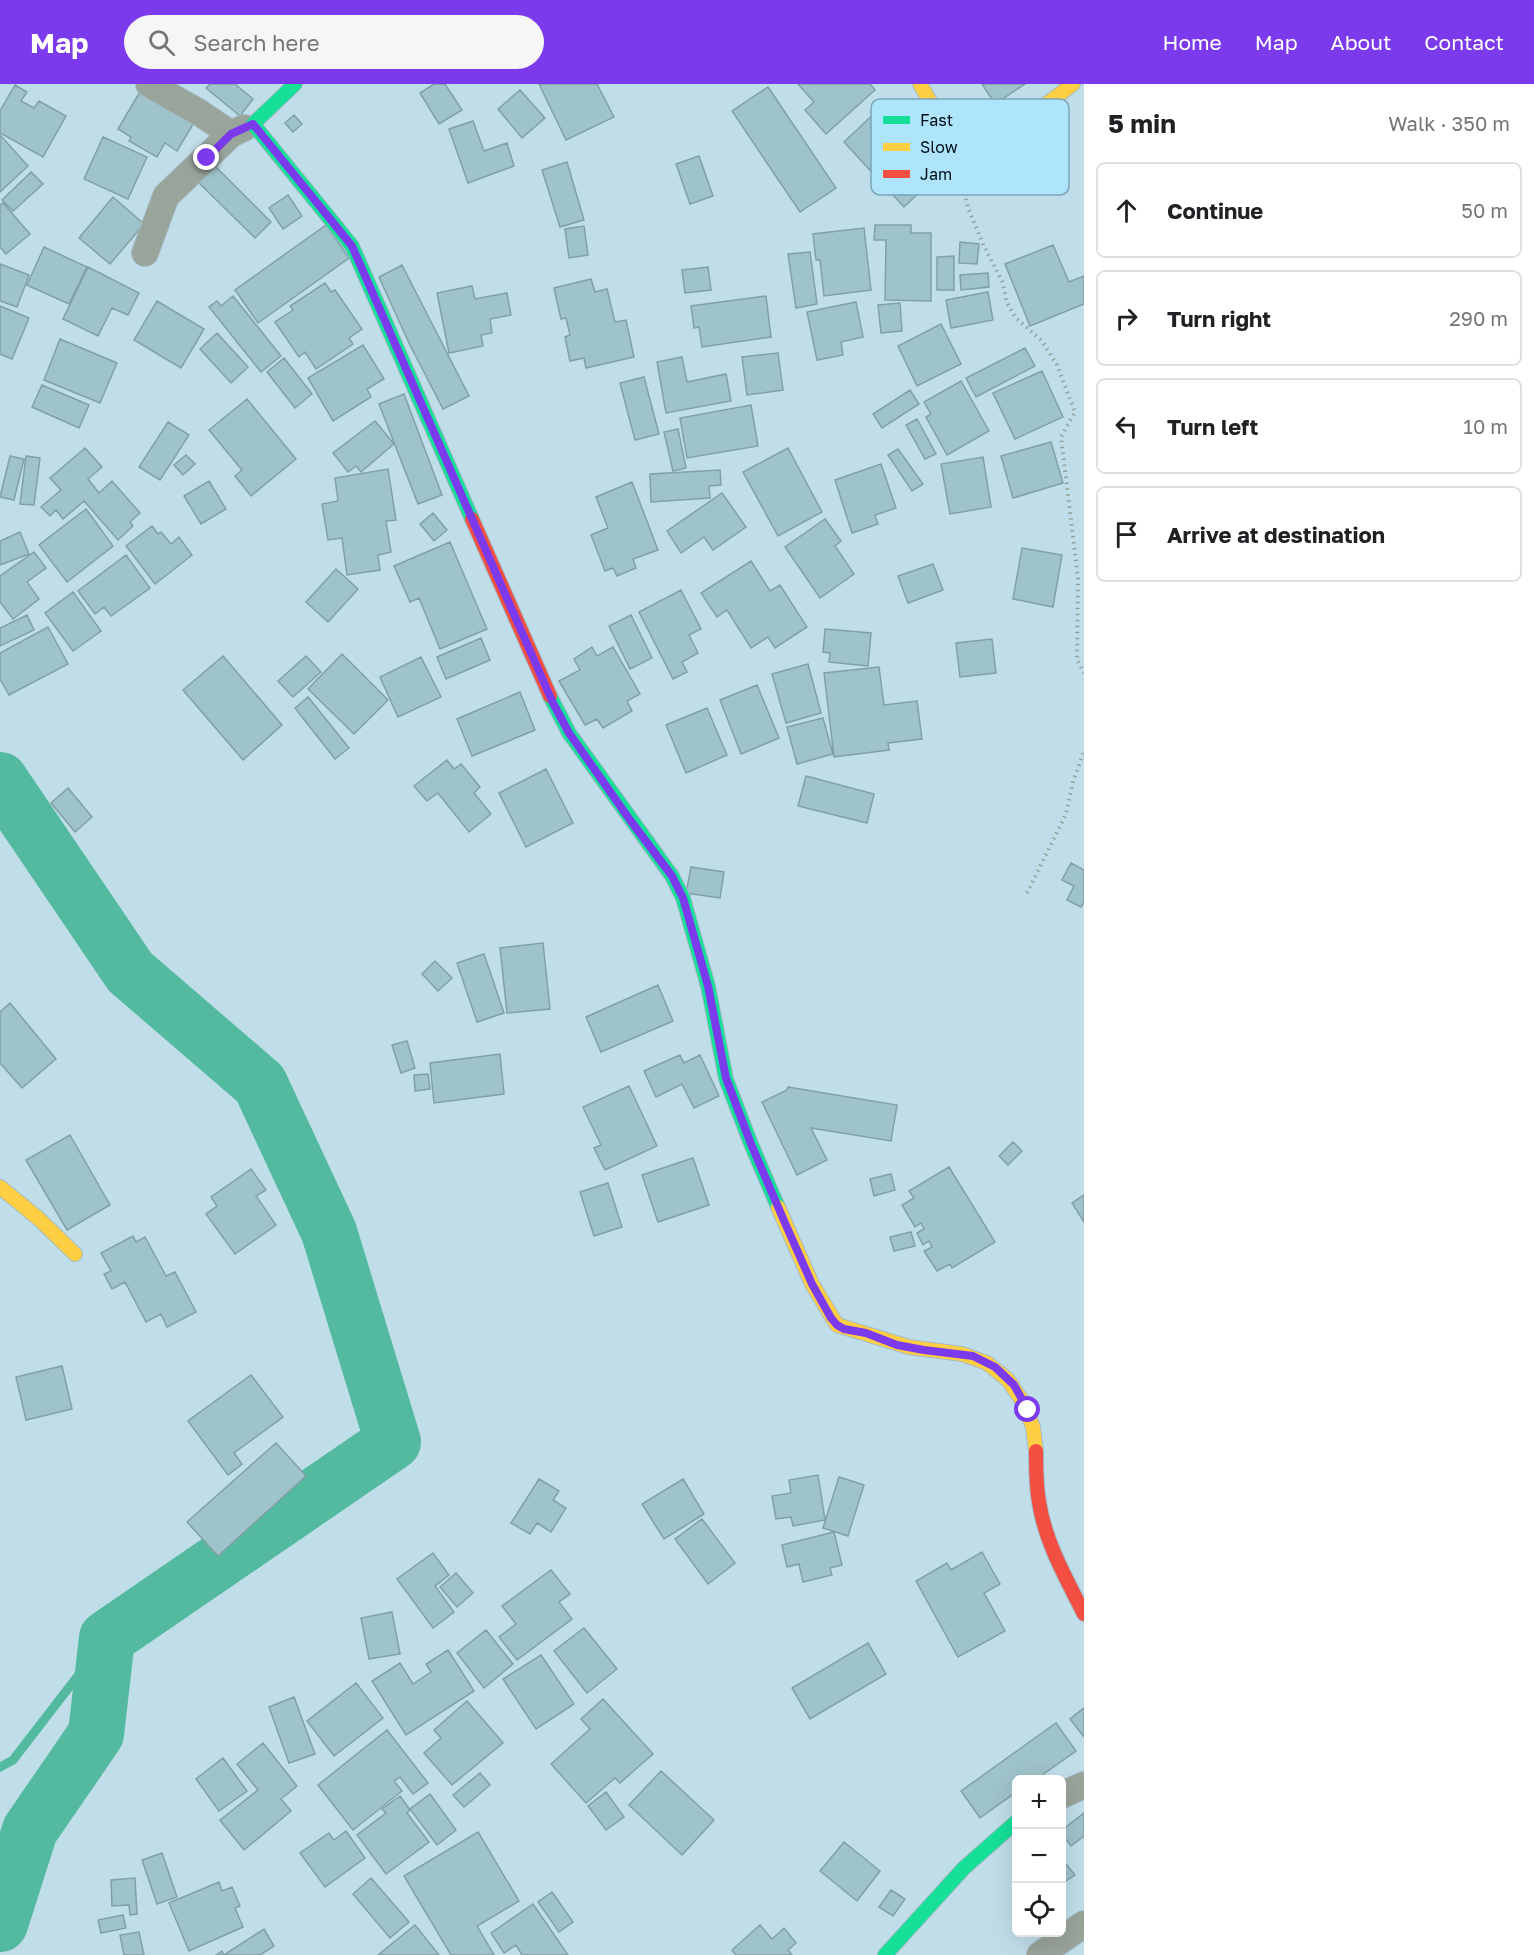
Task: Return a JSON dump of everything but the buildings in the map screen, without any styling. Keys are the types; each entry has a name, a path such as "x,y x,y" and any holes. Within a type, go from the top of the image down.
{"street":[{"path":"149,84 200,113 242,129 352,246 553,703 569,733 672,876 680,891 708,986 726,1078 751,1144 812,1284 837,1325 844,1329 866,1333 897,1345 973,1356 995,1367 1014,1385 1028,1410 1032,1424 1040,1509 1062,1573 1084,1614"},
{"path":"145,253 166,196 295,84"},
{"path":"920,84 929,99"},
{"path":"1053,99 1073,84"},
{"path":"0,1187 31,1210 75,1254"},
{"path":"1066,1793 1084,1785"},
{"path":"885,1955 927,1906 993,1841 1012,1826"},
{"path":"1040,1955 1084,1924"}],"path":[{"path":"964,195 983,244 1002,280 1007,303 1015,317 1042,341 1058,365 1075,412 1061,437 1078,578 1077,659 1084,673"},
{"path":"1027,893 1066,814 1073,782 1084,751"}],"waterway":[{"path":"0,780 130,972 260,1084 329,1232 393,1442 107,1638 96,1734 30,1830 0,1924"},
{"path":"0,1767 13,1760 107,1638"}],"traffic: fast":[{"path":"295,84 253,124 352,246 472,519"},
{"path":"550,696 569,733 672,876 683,898 708,986 726,1079 778,1207"},
{"path":"885,1955 964,1868 1012,1826"}],"traffic: slow":[{"path":"920,84 928,99"},
{"path":"1053,99 1073,84"},
{"path":"0,1187 39,1219 75,1254"},
{"path":"778,1207 812,1284 837,1325 909,1347 962,1354 987,1363 1008,1380 1023,1402 1033,1427 1036,1451"}],"traffic: jam":[{"path":"472,519 550,696"},
{"path":"1036,1451 1038,1496 1046,1531 1057,1560 1084,1614"}],"route":[{"path":"207,158 231,134 253,124 352,246 553,703 569,733 672,876 683,898 708,986 716,1037 726,1078 785,1223 812,1284 831,1318 844,1329 866,1333 897,1345 973,1356 995,1367 1014,1385 1028,1410"}]}
